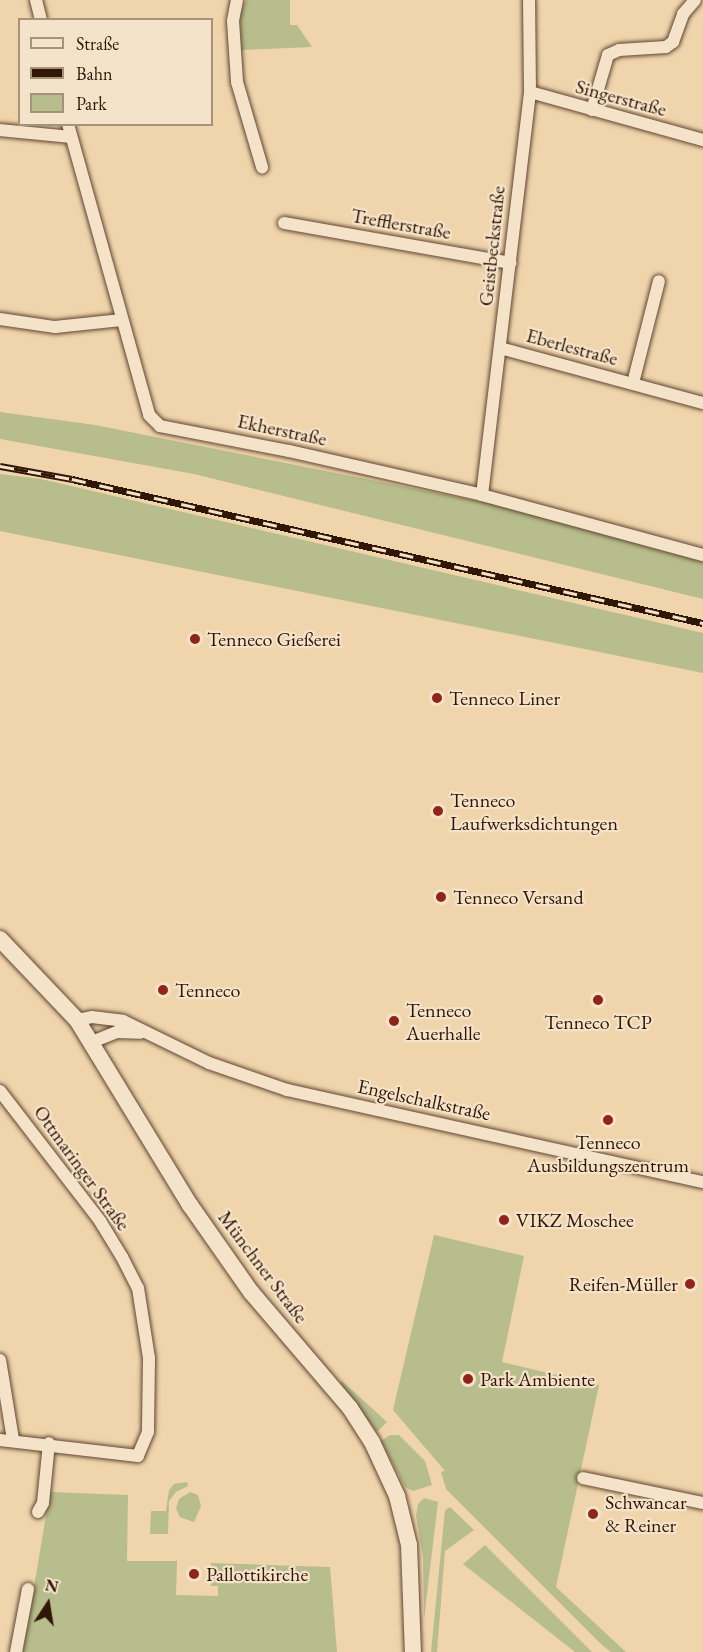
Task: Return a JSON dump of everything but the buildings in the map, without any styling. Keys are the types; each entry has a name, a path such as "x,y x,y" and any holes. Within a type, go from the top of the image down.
{"main road":[{"name":"Münchner Straße","path":"0,939 76,1020 92,1042 197,1215 251,1292 331,1384 372,1442 397,1496 409,1545 413,1652"}],"street":[{"path":"36,0 40,18"},
{"path":"237,0 232,21 237,82 262,167"},
{"name":"Geistbeckstraße","path":"482,495 530,92 529,0"},
{"path":"592,110 608,55 619,50 666,47 673,42 683,14 695,0"},
{"name":"Singerstraße","path":"530,92 703,141"},
{"path":"0,130 70,130"},
{"name":"Ekherstraße","path":"70,130 148,415 160,426 482,495 703,555"},
{"name":"Trefflerstraße","path":"284,223 511,263"},
{"name":"Eberlestraße","path":"633,383 659,281"},
{"path":"0,319 55,327 122,320"},
{"name":"Eberlestraße","path":"500,348 703,403"},
{"name":"Engelschalkstraße","path":"76,1020 108,1018 228,1070 287,1090 703,1182"},
{"name":"Engelschalkstraße","path":"92,1042 117,1032 143,1033"},
{"name":"Ottmaringer Straße","path":"2,1099 100,1221 138,1288 149,1358 148,1432 144,1448 134,1456 49,1443"},
{"path":"0,1360 13,1439"},
{"path":"0,1440 49,1443 43,1503 38,1512"},
{"path":"583,1478 703,1503"},
{"path":"16,1652 28,1588"}],"green space":[{"path":"246,0 290,0 290,25 297,25 312,47 241,50 240,14"},
{"path":"0,412 95,425 502,506 703,562 703,599 194,474 0,439"},
{"path":"0,474 41,479 703,633 703,673 0,531"},
{"path":"434,1235 524,1256 502,1362 599,1385 556,1587 626,1652 611,1652 602,1645 446,1489 441,1472 445,1471 393,1410"},
{"path":"342,1381 387,1422 377,1432 340,1383"},
{"path":"390,1435 399,1435 425,1461 432,1485 413,1491 405,1487 381,1441"},
{"path":"187,1482 188,1486 176,1492 169,1501 168,1534 150,1534 151,1511 166,1511 169,1490 174,1484"},
{"path":"50,1492 128,1495 127,1561 177,1561 176,1595 218,1596 218,1586 211,1586 211,1563 330,1567 337,1652 23,1652"},
{"path":"190,1492 198,1495 201,1506 194,1522 180,1517 176,1509 179,1499"},
{"path":"424,1498 438,1502 424,1619 423,1557 416,1516 418,1504"},
{"path":"450,1507 474,1530 445,1551 437,1652 431,1652 445,1510"},
{"path":"485,1545 592,1652 575,1652 463,1564"}],"railway":[{"path":"0,466 72,479 703,623"}],"place":[{"name":"Tenneco Gießerei","path":"195,639"},
{"name":"Tenneco Liner","path":"437,698"},
{"name":"Tenneco Laufwerksdichtungen","path":"438,811"},
{"name":"Tenneco Versand","path":"441,897"},
{"name":"Tenneco","path":"163,990"},
{"name":"Tenneco TCP","path":"598,1000"},
{"name":"Tenneco Auerhalle","path":"394,1021"},
{"name":"Tenneco Ausbildungszentrum","path":"608,1120"},
{"name":"VIKZ Moschee","path":"504,1220"},
{"name":"Reifen-Müller","path":"690,1284"},
{"name":"Park Ambiente","path":"468,1379"},
{"name":"Schwancar & Reiner","path":"593,1514"},
{"name":"Pallottikirche","path":"194,1574"}]}
